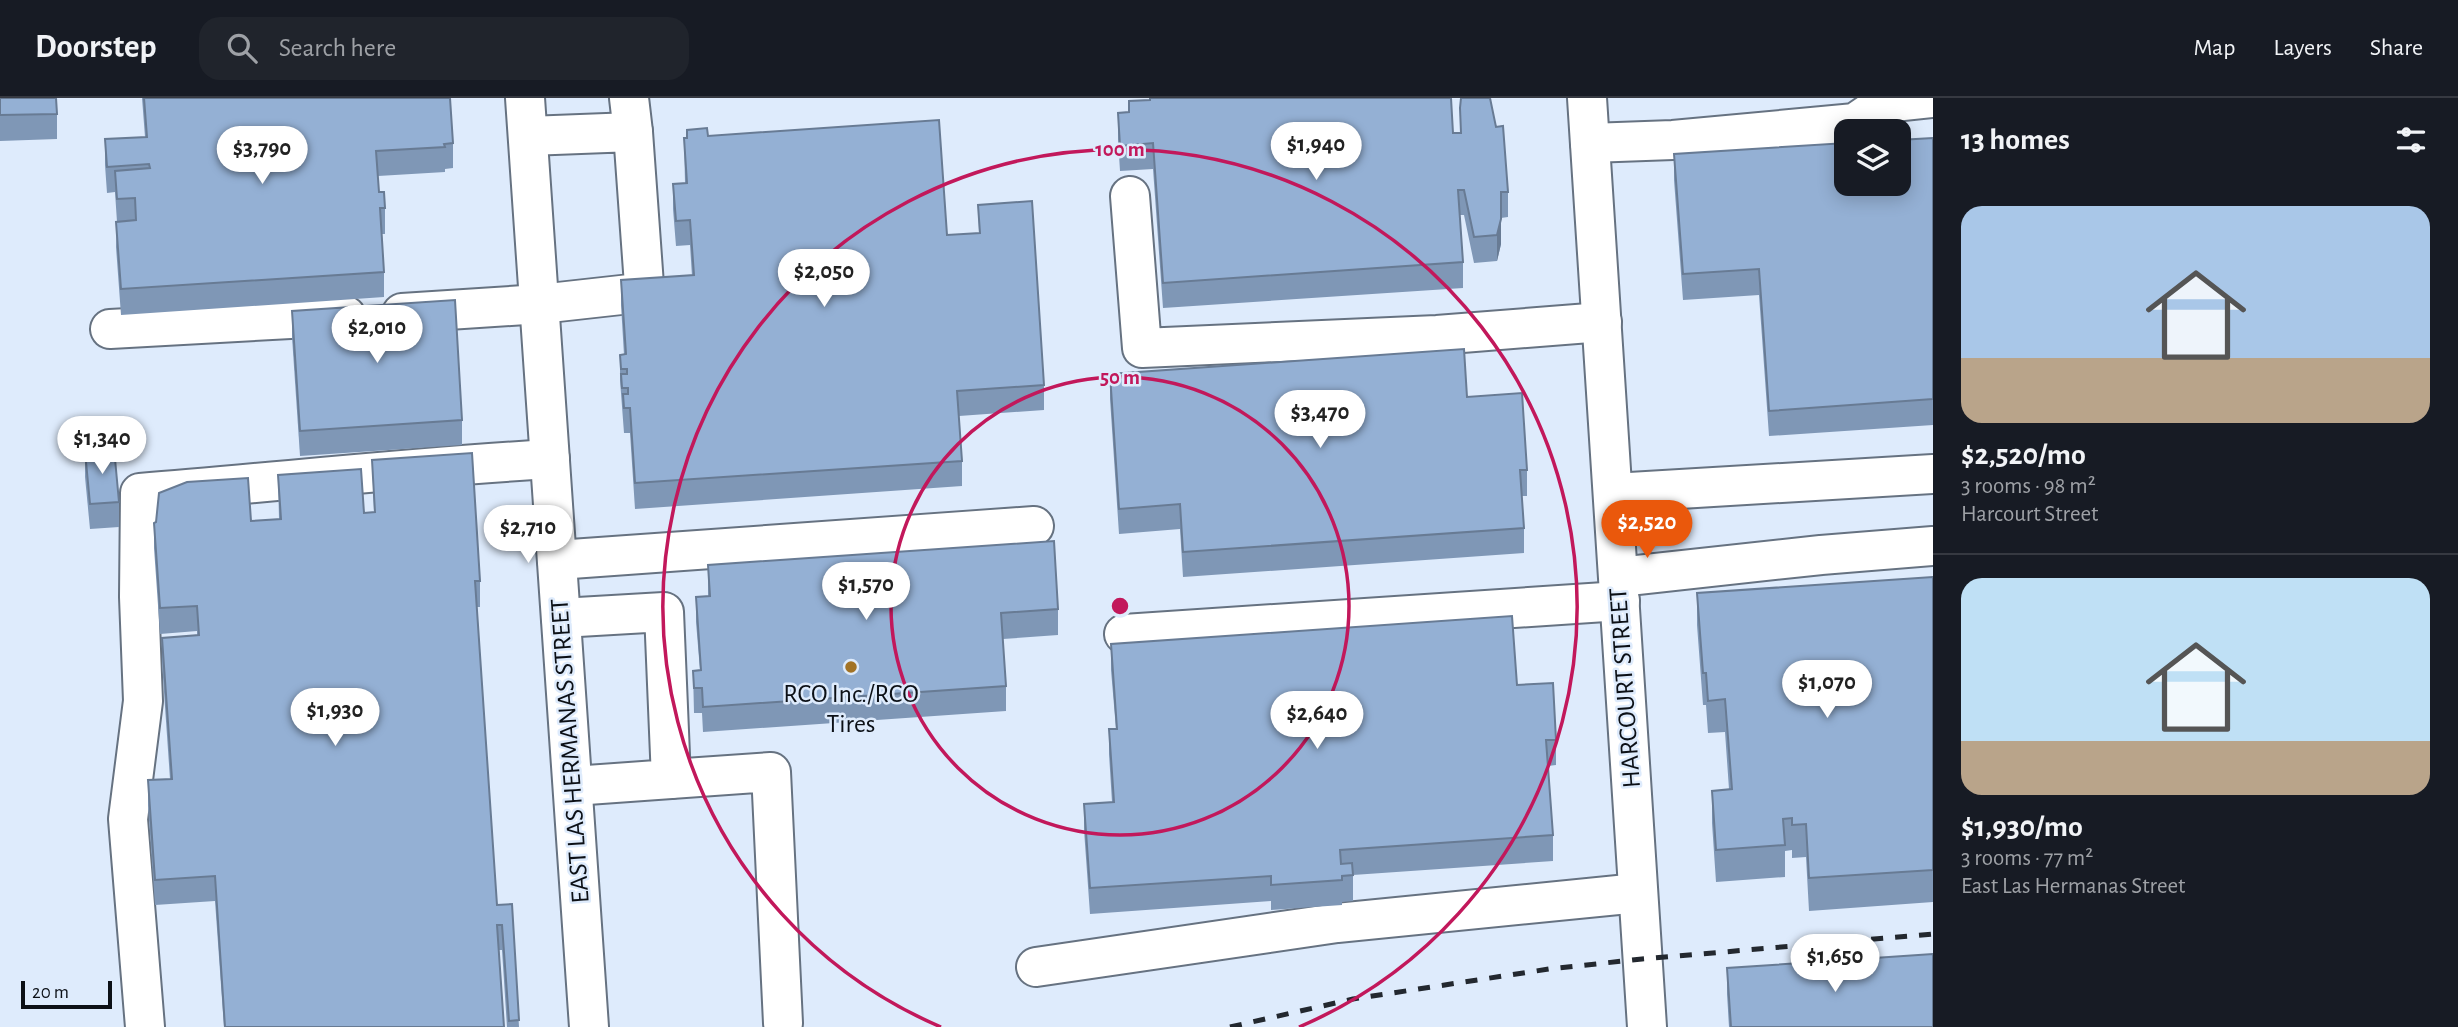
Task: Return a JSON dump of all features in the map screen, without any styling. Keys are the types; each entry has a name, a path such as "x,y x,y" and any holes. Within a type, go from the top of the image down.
{"street":[{"name":"EAST LAS HERMANAS STREET","path":"525,98 589,1027"},
{"name":"HARCOURT STREET","path":"1587,98 1647,1027"},
{"path":"1590,144 1673,140 1855,123 1884,103 1933,98"},
{"path":"110,329 540,304 639,293 644,285 631,115 528,136"},
{"path":"1130,196 1142,348 1437,335 1601,322"},
{"path":"145,1027 128,819 143,701 139,597 140,493 550,459"},
{"path":"1613,493 1933,474"},
{"path":"557,560 1034,526"},
{"path":"1124,634 1619,589 1821,555 1933,546"},
{"path":"561,618 664,612 671,779"},
{"path":"573,786 771,772 783,1023"},
{"path":"1036,967 1337,923 1638,893"}],"building":[{"path":"0,98 56,98 57,114 0,115"},
{"path":"144,98 450,98 453,143 444,144 445,147 376,151 379,192 384,192 385,208 380,208 384,272 121,289 116,222 136,220 135,198 117,199 115,171 150,168 149,164 107,167 105,139 147,137"},
{"path":"1150,98 1451,98 1453,133 1461,133 1461,98 1490,98 1496,127 1503,126 1508,192 1501,192 1501,219 1497,235 1474,237 1464,190 1458,190 1463,262 1163,283 1153,143 1120,146 1118,113 1129,112 1129,101"},
{"path":"939,120 947,235 980,233 978,205 1032,201 1044,385 957,391 962,461 635,483 630,408 624,408 623,394 628,394 628,388 622,388 621,374 627,374 627,369 621,369 620,355 626,354 621,280 694,275 690,220 676,221 673,184 687,183 684,138 687,138 687,130 707,128 708,136"},
{"path":"1933,138 1933,399 1769,411 1759,269 1683,274 1674,154 1834,144 1834,196 1911,196 1911,139"},
{"path":"455,300 462,420 300,431 292,311"},
{"path":"1464,349 1467,397 1522,393 1527,470 1520,470 1524,528 1183,552 1180,504 1119,509 1110,374"},
{"path":"114,448 119,502 90,504 85,451"},
{"path":"472,453 480,581 475,581 497,905 512,904 519,1020 509,1021 502,925 497,925 504,1027 225,1027 215,876 155,880 148,780 172,779 162,638 199,635 197,606 160,608 154,523 159,493 187,482 248,478 251,521 281,519 278,475 361,469 364,513 375,512 372,460"},
{"name":"RCO Inc./RCO Tires","path":"1054,541 1058,609 1001,613 1006,686 703,707 702,688 694,688 693,671 701,670 696,597 710,596 708,565"},
{"path":"1933,577 1933,870 1809,878 1806,824 1792,825 1792,818 1783,819 1785,845 1716,850 1712,791 1732,789 1725,699 1708,701 1706,673 1703,673 1697,593"},
{"path":"1512,616 1517,685 1553,683 1556,740 1546,740 1553,835 1340,850 1341,864 1352,863 1353,875 1342,876 1342,880 1271,885 1271,876 1090,888 1084,804 1114,802 1109,729 1117,729 1111,644"},
{"path":"1933,954 1933,1027 1731,1027 1727,968"}],"railway":[{"path":"1230,1027 1353,999 1549,969 1933,934"}],"place":[{"name":"RCO Inc./RCO Tires","path":"851,667"}]}
